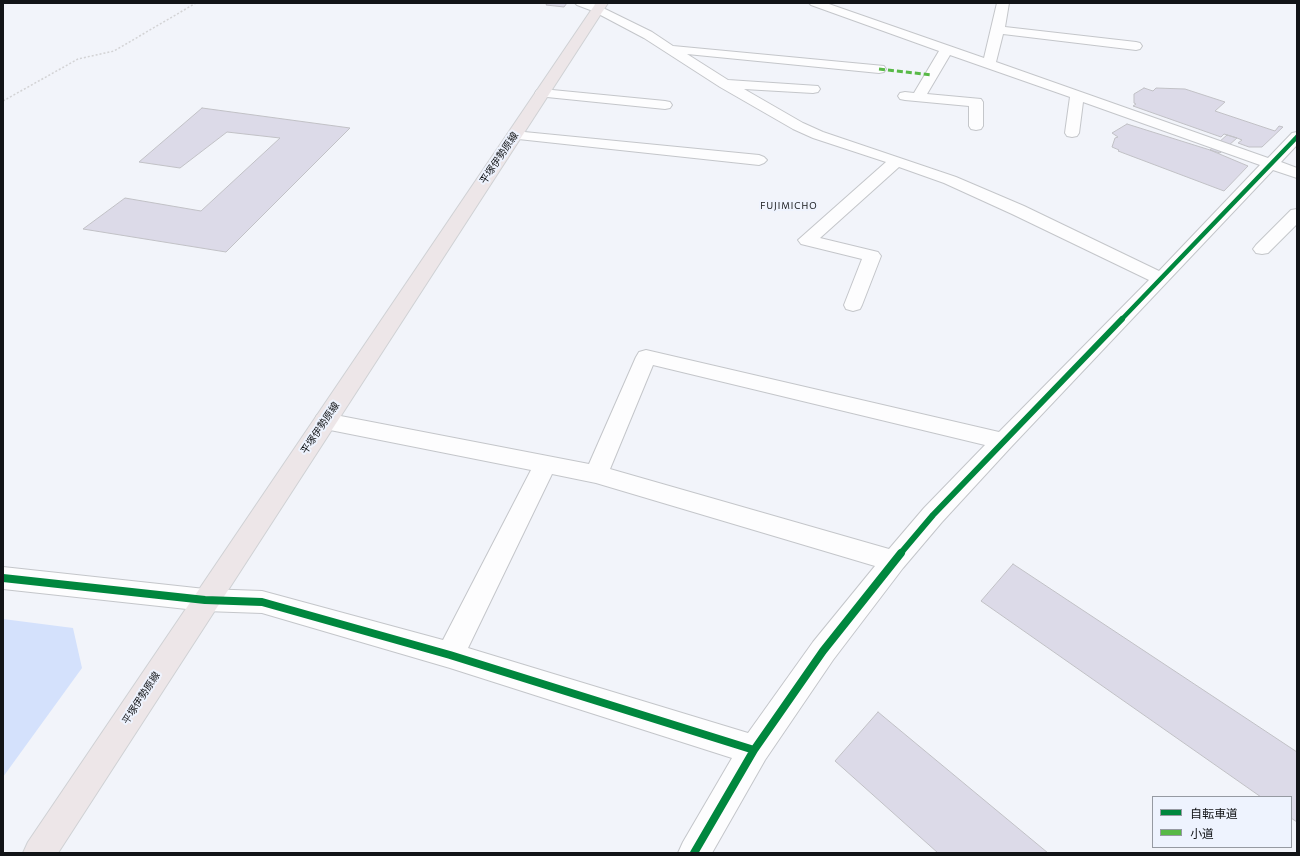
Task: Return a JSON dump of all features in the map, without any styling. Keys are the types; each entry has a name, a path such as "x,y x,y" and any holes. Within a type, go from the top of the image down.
{"main road":[{"name":"平塚伊勢原線","path":"39,853 205,600 542,93 593,5"}],"street":[{"path":"815,3 1297,173"},
{"path":"990,64 1003,3"},
{"path":"593,5 648,35 725,84 798,126 818,135 950,180 1018,210 1161,279"},
{"path":"998,30 1136,46"},
{"path":"671,49 879,69"},
{"path":"947,49 912,96 976,102 976,126"},
{"path":"725,84 813,89"},
{"path":"542,93 665,105"},
{"path":"1072,133 1077,95"},
{"path":"514,135 759,160"},
{"path":"694,853 754,750 823,651 894,561 933,515 1003,441 1161,279 1297,136"},
{"path":"853,305 872,256 807,240 897,161"},
{"path":"1262,248 1297,214"},
{"path":"596,474 646,357 1003,441"},
{"path":"325,421 596,474 894,561"},
{"path":"450,655 546,464"},
{"path":"3,578 205,600 262,602 450,655 754,750"}],"path":[{"path":"3,101 78,59 114,50 196,3"}],"shaded area":[{"path":"3,619 73,628 82,668 3,777"}],"building":[{"path":"547,3 567,3 564,7 546,5"},
{"path":"1144,88 1153,91 1156,88 1185,89 1225,102 1215,111 1275,131 1279,126 1283,127 1262,147 1249,147 1238,143 1242,140 1237,138 1224,134 1221,137 1133,106 1136,104 1134,103 1134,94"},
{"path":"202,108 350,128 226,252 83,229 125,198 201,211 280,138 227,132 180,168 139,162"},
{"path":"1127,124 1210,150 1248,166 1224,191 1118,151 1119,150 1112,147 1115,138 1118,137 1112,133"},
{"path":"1227,135 1237,138 1220,153 1210,150"},
{"path":"1013,564 1297,752 1297,822 1292,819 1292,796 1260,796 981,601"},
{"path":"878,712 1048,853 938,853 835,761"}],"marked path":[{"path":"879,69 932,75"}],"cycle path":[{"path":"694,853 754,750 823,651 894,561 933,515 1003,441 1161,279 1297,136"},
{"path":"3,578 205,600 262,602 450,655 754,750"}],"district":[{"name":"FUJIMICHO","path":"789,206"}]}
